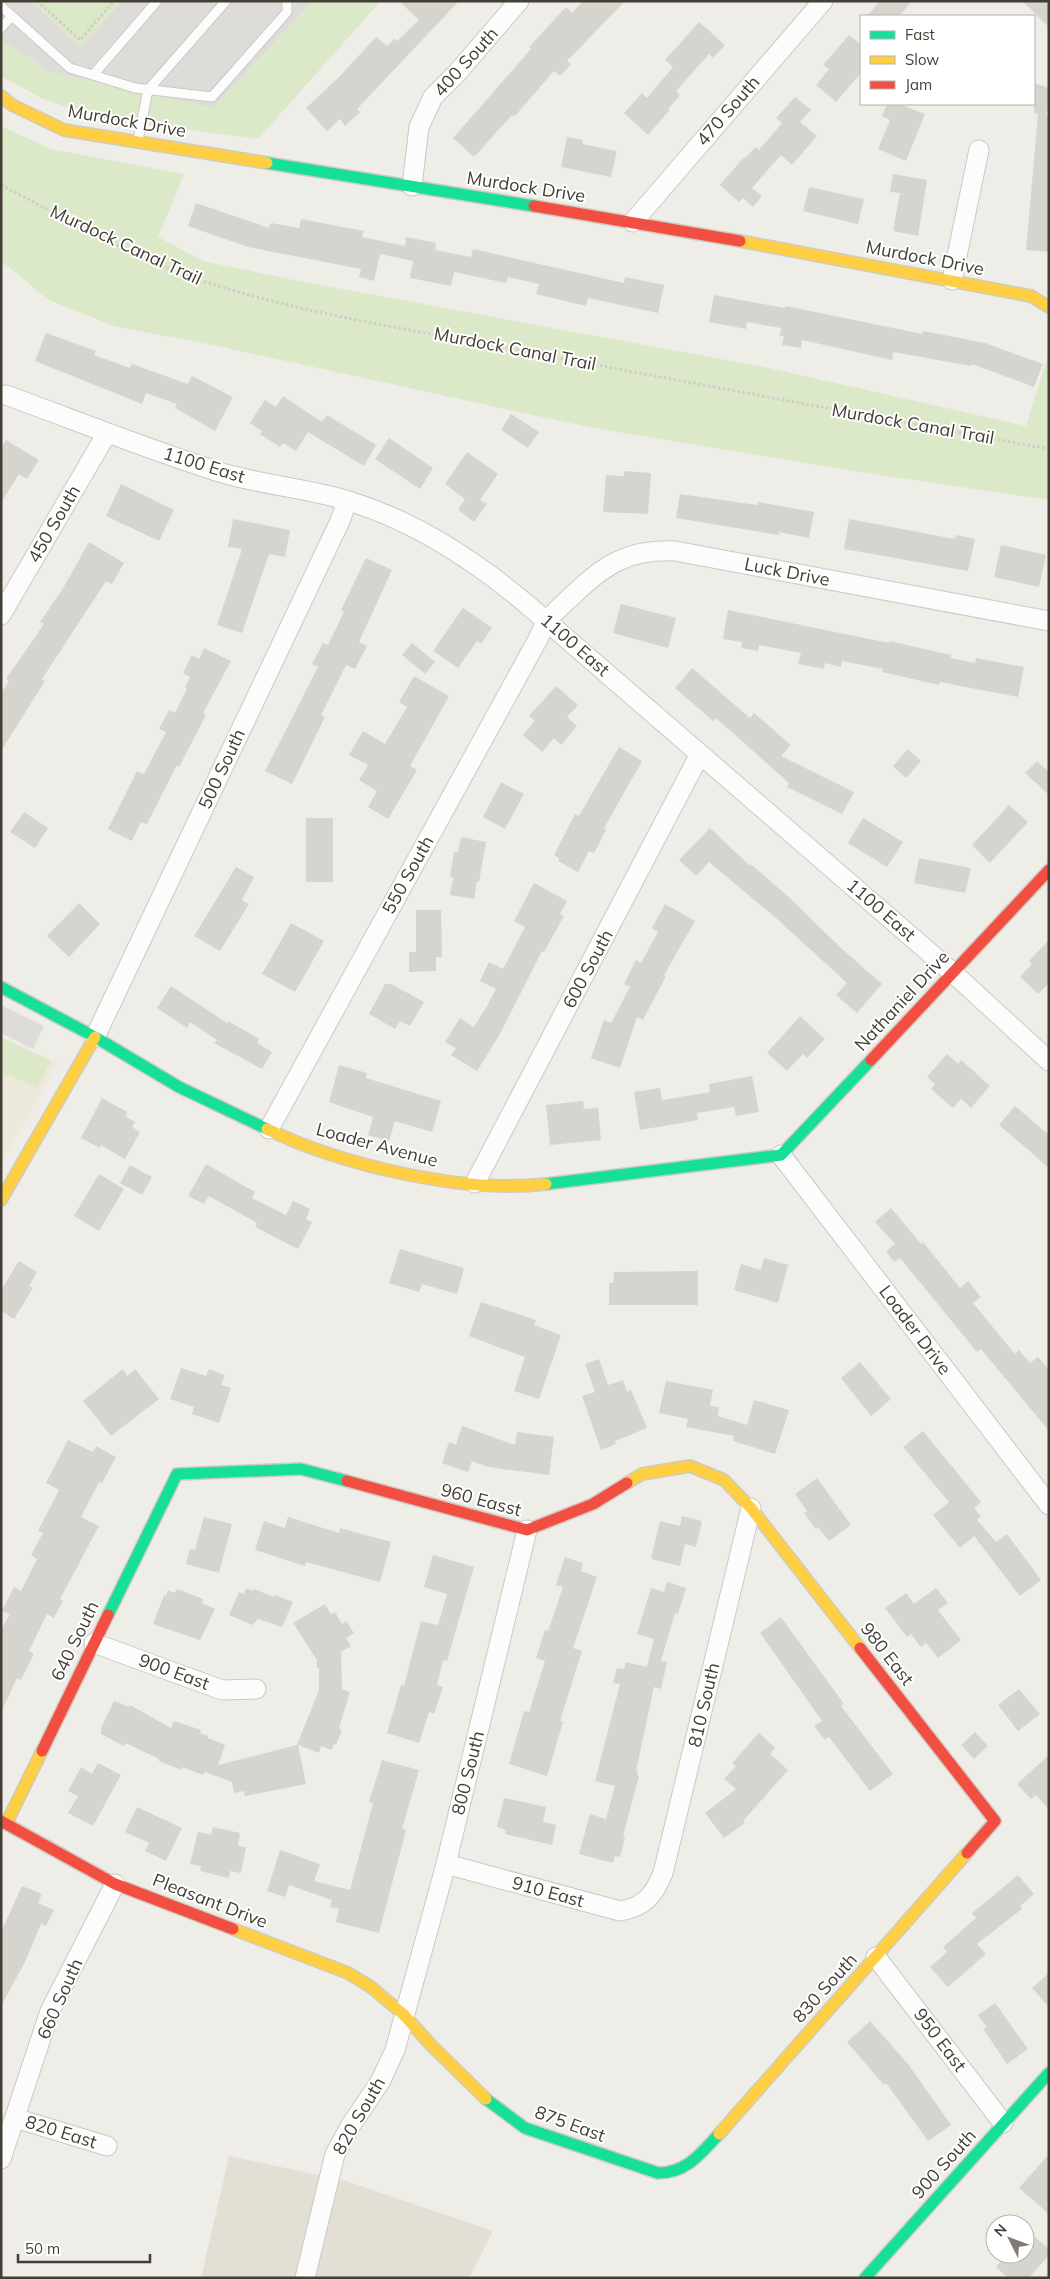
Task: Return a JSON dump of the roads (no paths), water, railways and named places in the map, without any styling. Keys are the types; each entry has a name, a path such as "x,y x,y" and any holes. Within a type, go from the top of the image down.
{"street":[{"name":"400 South","path":"412,186 419,127 433,97 458,73 519,1"},
{"name":"470 South","path":"633,222 823,1"},
{"name":"Murdock Drive","path":"1,96 12,105 64,130 633,222 1031,296 1049,307"},
{"path":"952,280 979,150"},
{"name":"1100 East","path":"6,395 107,433 221,472 347,500 388,515 446,544 491,574 546,620 952,972 1049,1061"},
{"name":"450 South","path":"1,615 107,433"},
{"name":"500 South","path":"95,1037 340,521 347,500"},
{"name":"Luck Drive","path":"546,620 596,573 618,560 660,550 675,551 1049,621"},
{"name":"550 South","path":"269,1129 546,620"},
{"name":"600 South","path":"475,1183 700,754"},
{"name":"Nathaniel Drive","path":"781,1155 1049,870"},
{"name":"Loader Avenue","path":"1,987 95,1037 178,1087 285,1138 346,1159 392,1171 444,1181 524,1187 781,1155"},
{"path":"1,1200 95,1037"},
{"name":"Loader Drive","path":"781,1155 1049,1505"},
{"name":"960 Easst","path":"177,1474 301,1469 528,1530 593,1504 642,1474 690,1466 724,1480 751,1508"},
{"name":"640 South","path":"3,1822 177,1474"},
{"name":"980 East","path":"751,1508 995,1821"},
{"name":"810 South","path":"649,1900 664,1873 751,1508"},
{"name":"800 South","path":"404,2015 446,1864 528,1530"},
{"name":"900 East","path":"94,1643 222,1690 256,1689"},
{"name":"830 South","path":"676,2171 688,2166 700,2155 995,1821"},
{"name":"Pleasant Drive","path":"3,1822 115,1884 348,1973 371,1986 404,2015"},
{"name":"910 East","path":"446,1864 620,1911 634,1908 649,1900"},
{"name":"660 South","path":"1,2159 50,2011 115,1884"},
{"name":"950 East","path":"876,1957 1003,2123"},
{"name":"875 East","path":"404,2015 431,2046 486,2099 525,2128 658,2173 676,2171"},
{"name":"820 South","path":"305,2278 335,2154 351,2125 380,2082 395,2050 404,2015"},
{"name":"900 South","path":"864,2278 1049,2073"},
{"name":"820 East","path":"15,2118 107,2146"}],"lane":[{"path":"93,75 157,1"},
{"path":"137,142 148,90 226,1"},
{"path":"1,6 70,68 135,88 212,97 287,12 287,1"},
{"path":"1,28 12,16"}]}
